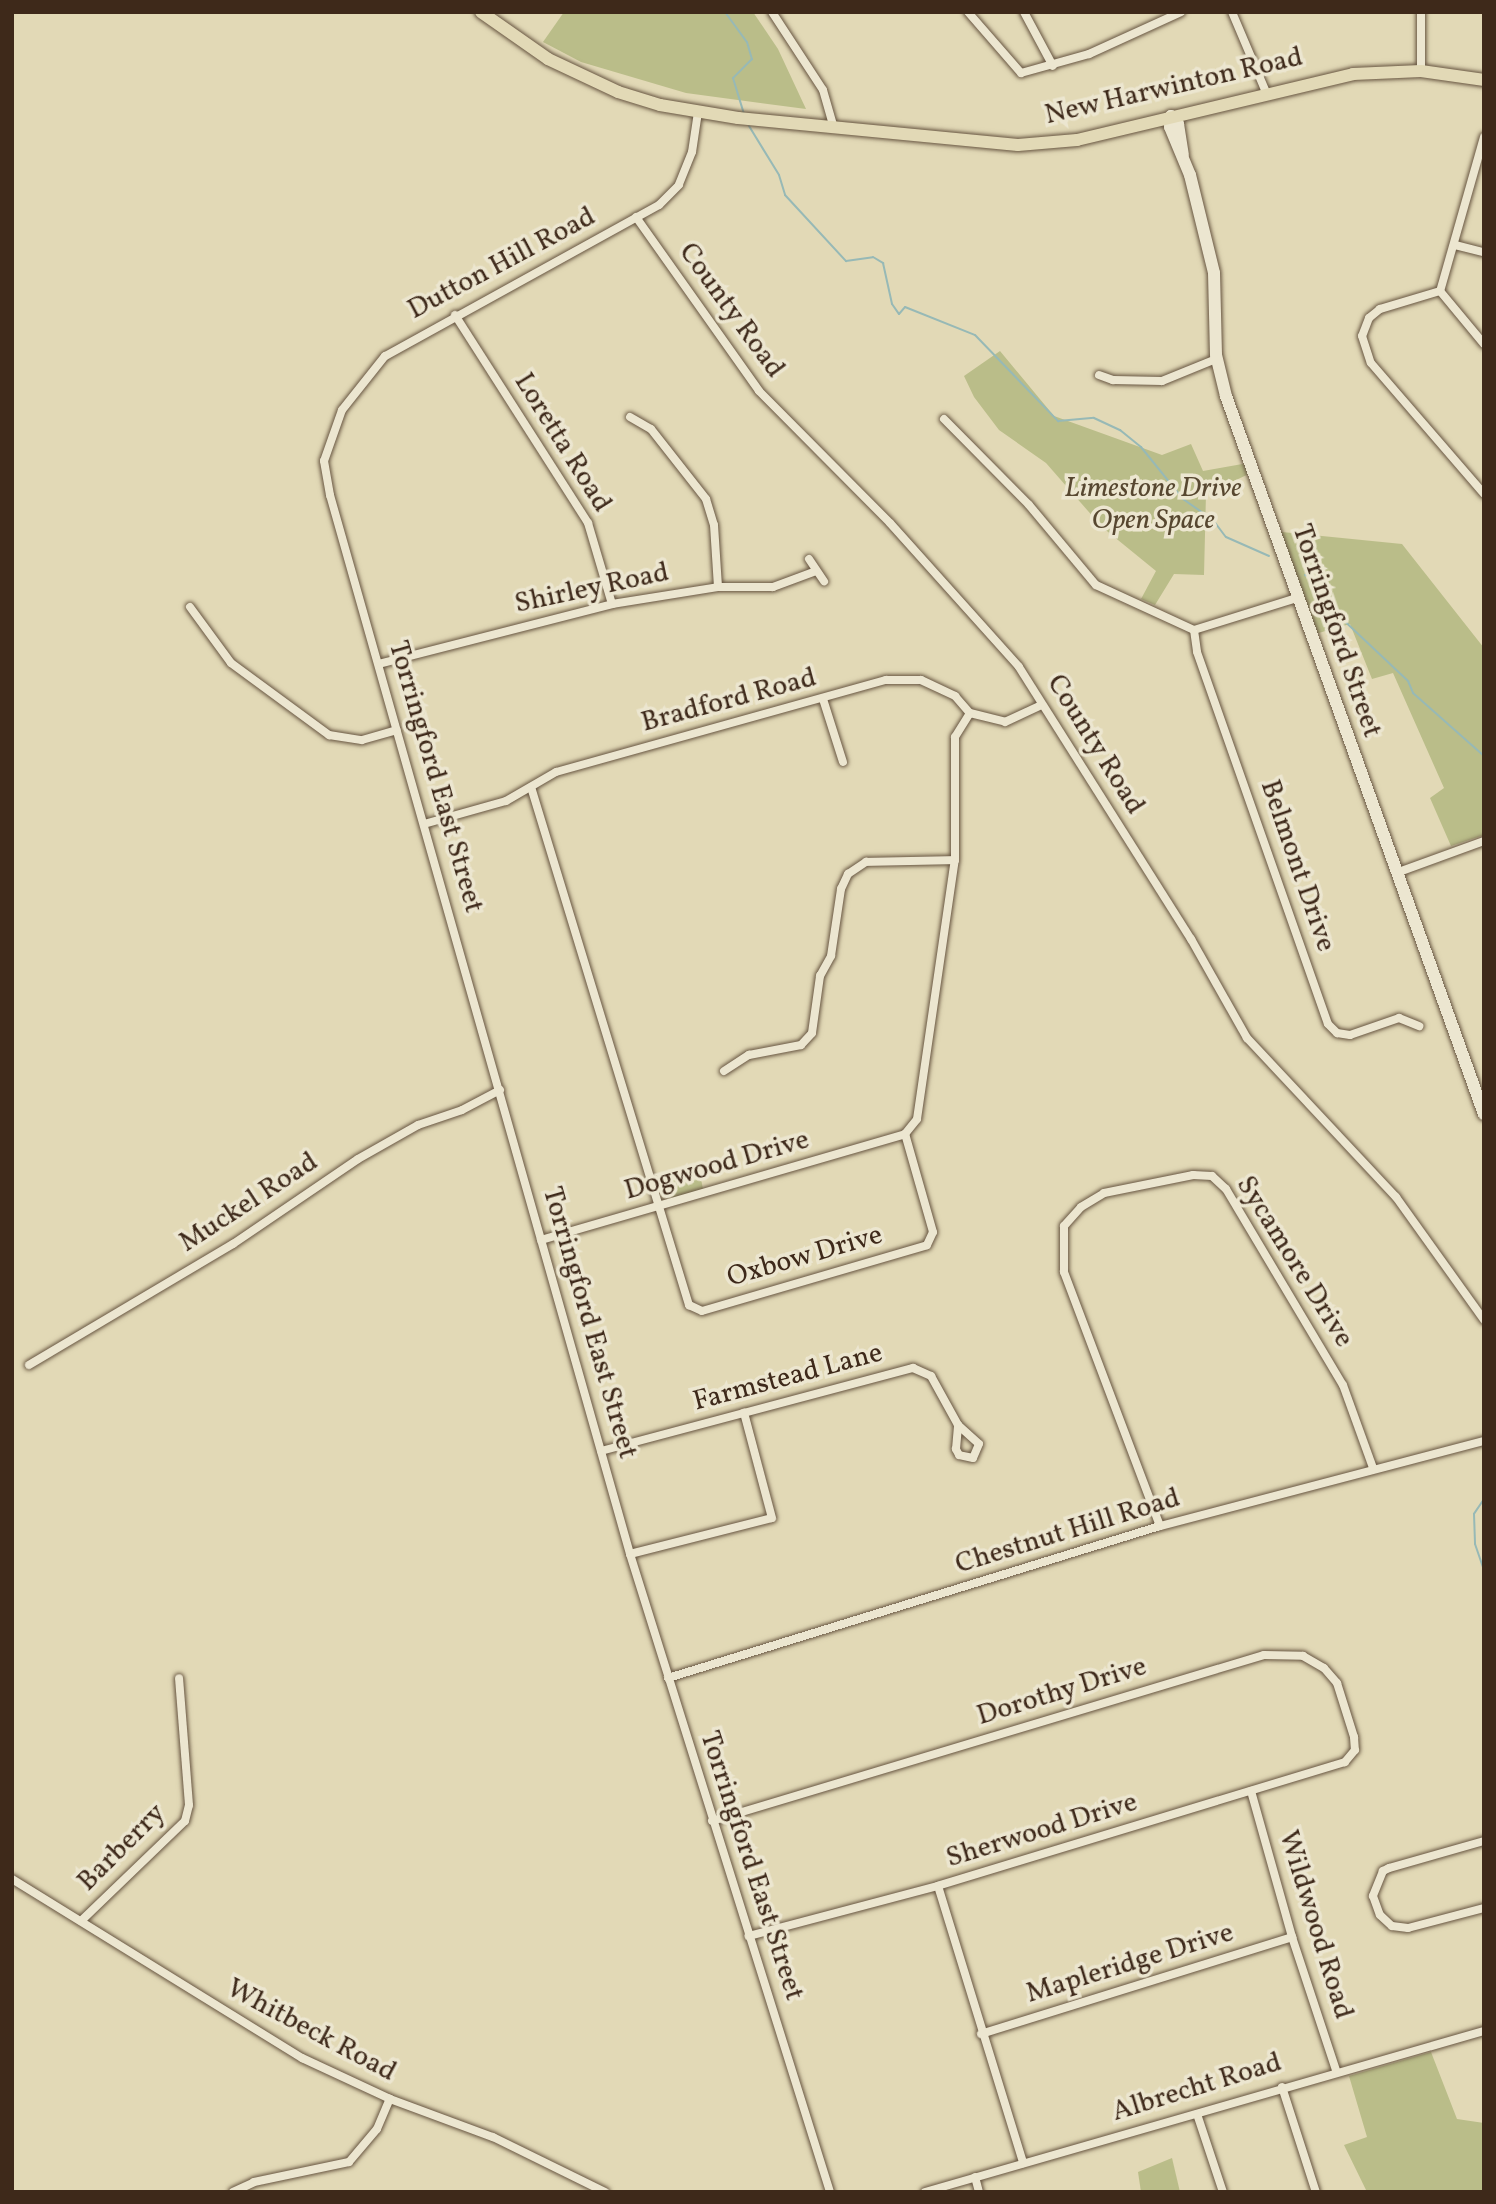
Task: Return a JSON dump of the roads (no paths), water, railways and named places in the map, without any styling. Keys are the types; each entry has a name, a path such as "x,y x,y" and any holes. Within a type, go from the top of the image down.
{"main road":[{"name":"New Harwinton Road","path":"481,12 548,60 582,76 618,92 698,113 1018,145 1077,140 1266,92 1353,74 1421,71 1484,80"},
{"name":"Torringford Street","path":"1171,116 1170,127 1183,155 1217,286 1216,359 1297,598 1484,1114"}],"street":[{"path":"772,12 823,90 834,128"},
{"path":"968,12 1021,73 1053,66 1181,12"},
{"path":"1024,12 1053,66"},
{"path":"1233,12 1266,92"},
{"path":"1421,12 1421,71"},
{"name":"Dutton Hill Road","path":"324,461 331,432 368,373 405,342 659,205 679,185 692,152 698,113"},
{"path":"1440,291 1484,137"},
{"name":"County Road","path":"636,217 759,391 890,523 1019,667 1191,939 1247,1038 1396,1197 1484,1320"},
{"path":"1455,245 1484,252"},
{"path":"1440,291 1484,344"},
{"path":"1440,291 1380,309 1369,318 1362,336 1364,350 1484,495"},
{"name":"Loretta Road","path":"455,315 589,523 612,604"},
{"path":"1099,374 1113,380 1162,381 1216,359"},
{"path":"630,418 651,429 706,499 714,525 718,587"},
{"path":"944,419 1029,505 1096,585 1194,630 1297,598"},
{"name":"Torringford East Street","path":"324,461 330,495 630,1554 830,2192"},
{"path":"808,559 824,582"},
{"name":"Shirley Road","path":"379,664 612,604 718,587 773,587 816,571"},
{"path":"190,607 231,663 329,735 362,740 397,730"},
{"name":"Belmont Drive","path":"1194,630 1196,652 1328,1024 1337,1033 1350,1034 1399,1018 1419,1026"},
{"name":"Bradford Road","path":"424,824 506,801 556,772 886,680 921,680 955,696 970,713 1006,722 1026,716 1041,705"},
{"path":"823,699 843,762"},
{"path":"905,1134 917,1119 955,859 955,737 970,713"},
{"name":"Oxbow Drive","path":"531,787 689,1306 702,1311 928,1245 933,1232 905,1134"},
{"path":"1396,873 1484,841"},
{"path":"724,1071 749,1055 801,1045 812,1033 820,975 831,956 841,889 848,874 866,862 955,859"},
{"name":"Muckel Road","path":"29,1365 233,1244 358,1159 418,1125 499,1090"},
{"name":"Dogwood Drive","path":"541,1240 905,1134"},
{"name":"Sycamore Drive","path":"1160,1526 1064,1272 1064,1226 1081,1207 1104,1193 1193,1175 1212,1175 1226,1189 1343,1385 1373,1468"},
{"name":"Farmstead Lane","path":"601,1451 914,1368 931,1376 958,1425"},
{"path":"630,1554 772,1518 744,1413"},
{"name":"Chestnut Hill Road","path":"668,1678 1160,1526 1484,1441"},
{"name":"Dorothy Drive","path":"712,1821 1264,1655 1303,1656 1324,1668 1337,1683 1354,1737 1355,1750 1345,1762"},
{"name":"Barberry","path":"80,1921 185,1821 189,1805 179,1678"},
{"name":"Sherwood Drive","path":"749,1936 938,1886 1345,1762"},
{"name":"Wildwood Road","path":"1251,1791 1292,1937 1336,2070"},
{"path":"1484,1841 1389,1868 1383,1871 1373,1896 1386,1921 1408,1928 1484,1908"},
{"name":"Whitbeck Road","path":"12,1879 265,2038 390,2099 493,2137 605,2192"},
{"path":"938,1886 955,1932 981,2034 1023,2163"},
{"name":"Mapleridge Drive","path":"981,2034 1292,1937"},
{"name":"Albrecht Road","path":"925,2192 1197,2114 1336,2070 1484,2031"},
{"path":"1282,2087 1316,2192"},
{"path":"233,2192 254,2182 349,2162 377,2129 390,2099"},
{"path":"1197,2114 1223,2192"},
{"path":"975,2177 979,2192"}],"waterway":[{"path":"725,12 747,42 752,59 733,78 744,114"},
{"path":"749,126 779,175 785,195 846,261 873,257 883,263 892,304 899,314 905,307 975,335 1058,421 1094,418 1120,430 1141,447 1183,499 1213,520 1226,537 1269,556"},
{"path":"1305,575 1318,582 1337,614 1408,681 1413,693 1484,756"},
{"path":"1484,1499 1474,1514 1475,1544 1484,1570"}],"park label":[{"name":"Limestone Drive Open Space","path":"1153,505"}]}
